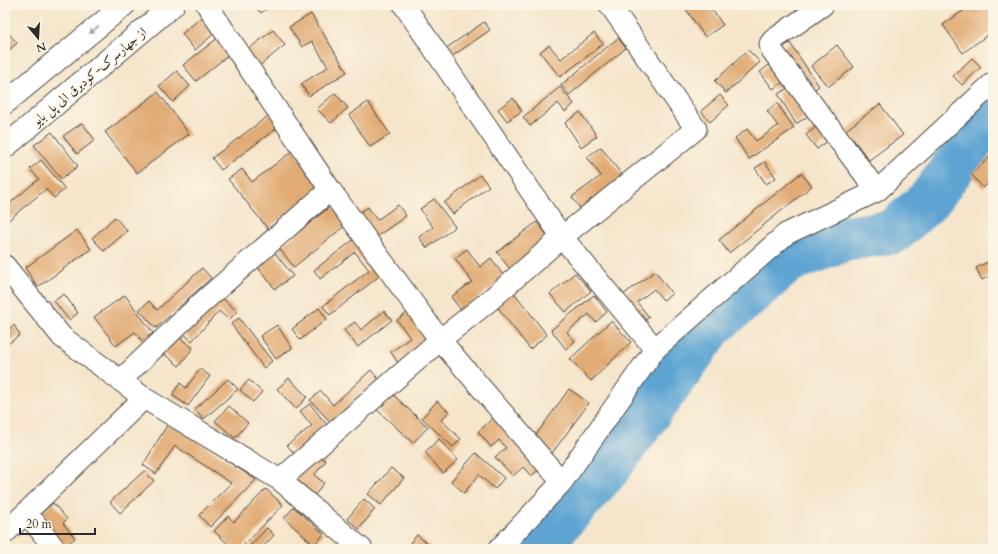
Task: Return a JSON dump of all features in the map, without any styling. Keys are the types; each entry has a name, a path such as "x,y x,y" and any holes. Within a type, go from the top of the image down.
{"street":[{"path":"5,103 124,5"},
{"name":"از جهارسرک-کودبرق الی پل بایو","path":"5,147 173,5"},
{"path":"207,5 331,191 440,340 562,482"},
{"path":"404,5 562,237 655,349"},
{"path":"280,480 440,340 489,301 562,237 696,129 610,5"},
{"path":"823,5 773,40 770,44 771,49 877,191"},
{"path":"499,549 562,482 655,349 786,234 877,191 993,83"},
{"path":"122,381 126,375 208,297 318,200 331,191"},
{"path":"5,266 62,337 144,398 280,480 362,549"},
{"path":"5,533 144,398"},
{"path":"27,513 55,549"}],"building":[{"path":"254,5 271,5 261,13"},
{"path":"683,5 709,5 723,25 705,37"},
{"path":"971,5 989,5 993,11 993,31 963,53 943,25"},
{"path":"311,14 347,72 309,96 301,84 328,67 312,41 302,47 289,27"},
{"path":"204,15 217,31 195,50 182,34"},
{"path":"484,22 490,30 451,57 445,49"},
{"path":"5,29 17,43 5,54"},
{"path":"273,30 285,45 258,67 246,51"},
{"path":"594,33 603,44 560,77 540,52 549,45 561,59"},
{"path":"219,37 231,53 196,81 183,65"},
{"path":"618,38 626,48 569,95 561,85"},
{"path":"790,43 819,86 809,93 779,49"},
{"path":"837,45 854,67 828,87 811,66"},
{"path":"748,50 760,62 726,93 715,81"},
{"path":"972,58 981,67 962,85 953,76"},
{"path":"773,62 786,80 773,89 760,72"},
{"path":"177,71 190,86 173,102 159,86"},
{"path":"560,87 574,104 565,112 558,103 530,126 523,117"},
{"path":"790,87 808,116 796,124 778,94"},
{"path":"158,92 189,134 137,173 105,132"},
{"path":"335,93 348,108 331,123 317,109"},
{"path":"720,95 729,105 710,122 701,111"},
{"path":"513,98 522,111 507,121 498,109"},
{"path":"368,102 390,134 370,147 349,115"},
{"path":"777,103 794,128 749,159 735,138 747,129 756,141 778,126 767,111"},
{"path":"880,104 903,135 869,160 846,130"},
{"path":"580,112 597,136 581,147 565,123"},
{"path":"272,113 281,125 221,170 212,158"},
{"path":"82,123 95,140 77,154 63,136"},
{"path":"817,126 828,141 817,149 806,135"},
{"path":"52,132 78,166 61,179 34,145"},
{"path":"601,147 625,179 582,211 572,197 601,176 587,157"},
{"path":"295,149 323,185 268,229 228,179 242,169 252,182"},
{"path":"993,154 993,179 983,188 971,174"},
{"path":"41,160 65,189 54,198 46,189 5,223 5,207 39,179 30,169"},
{"path":"765,162 776,178 766,184 755,168"},
{"path":"801,173 812,186 729,253 719,240"},
{"path":"480,175 489,186 453,214 444,203"},
{"path":"434,199 455,227 427,248 419,237 433,227 420,209"},
{"path":"332,205 347,224 294,267 279,248"},
{"path":"398,205 406,216 373,239 356,215 368,207 377,220"},
{"path":"115,217 127,231 104,251 92,238"},
{"path":"537,222 550,239 510,269 497,252"},
{"path":"77,230 91,249 38,287 25,268"},
{"path":"356,238 383,273 330,315 323,306 369,270 355,252 320,279 314,270"},
{"path":"467,249 480,267 491,258 505,278 461,310 451,297 472,282 455,258"},
{"path":"275,253 293,276 275,289 257,266"},
{"path":"993,259 993,274 982,280 976,268"},
{"path":"202,268 211,278 156,328 139,310 149,301 157,310"},
{"path":"655,271 672,294 663,300 654,289 637,302 649,317 639,325 619,298"},
{"path":"575,273 591,291 566,312 550,294"},
{"path":"512,290 547,335 530,349 495,304"},
{"path":"64,294 78,313 69,320 54,301"},
{"path":"125,295 153,333 142,341 135,332 116,346 94,317"},
{"path":"594,295 607,312 596,322 589,314 567,332 575,341 566,349 551,330"},
{"path":"220,296 237,311 229,320 219,311 192,341 184,334"},
{"path":"319,308 327,319 300,340 292,329"},
{"path":"384,311 392,320 358,347 344,330 355,322 361,330"},
{"path":"410,311 432,344 400,366 391,352 410,338 397,320"},
{"path":"239,318 272,361 264,368 231,324"},
{"path":"611,321 631,342 591,381 570,359"},
{"path":"14,325 20,335 5,346 5,332"},
{"path":"277,325 292,348 276,359 260,336"},
{"path":"177,336 193,348 179,366 163,353"},
{"path":"200,369 210,376 188,406 172,395 180,383 186,388"},
{"path":"371,370 382,383 334,426 310,400 321,391 333,405"},
{"path":"289,378 307,397 296,409 277,389"},
{"path":"228,379 238,389 204,419 195,409"},
{"path":"249,380 262,392 253,402 240,390"},
{"path":"569,389 589,403 550,456 531,442"},
{"path":"389,391 428,427 413,443 374,407"},
{"path":"437,401 449,412 441,420 461,439 453,447 422,418"},
{"path":"310,404 331,430 297,457 287,445 312,426 300,411"},
{"path":"229,406 248,423 235,438 215,421"},
{"path":"495,416 541,468 531,476 523,467 513,476 495,457 506,448 499,440 491,447 478,432"},
{"path":"169,422 256,480 210,527 199,515 231,483 175,446 156,474 143,465"},
{"path":"439,439 458,460 443,473 425,452"},
{"path":"316,453 326,461 314,475 324,483 315,495 293,476"},
{"path":"476,453 504,478 495,489 479,475 464,493 451,481"},
{"path":"391,468 404,478 381,505 368,494"},
{"path":"144,471 154,481 120,513 110,502"},
{"path":"266,489 283,505 240,549 233,549 214,531 228,516 234,522"},
{"path":"364,499 375,509 359,529 347,519"},
{"path":"53,503 67,519 63,523 75,538 63,548 37,517"},
{"path":"294,507 324,534 314,545 284,518"},
{"path":"267,528 274,535 261,549 247,549"},
{"path":"417,535 434,549 405,549"}],"waterway":[{"path":"536,549 607,470 711,327 788,261 848,238 893,232 929,200 979,132 993,119"}]}
